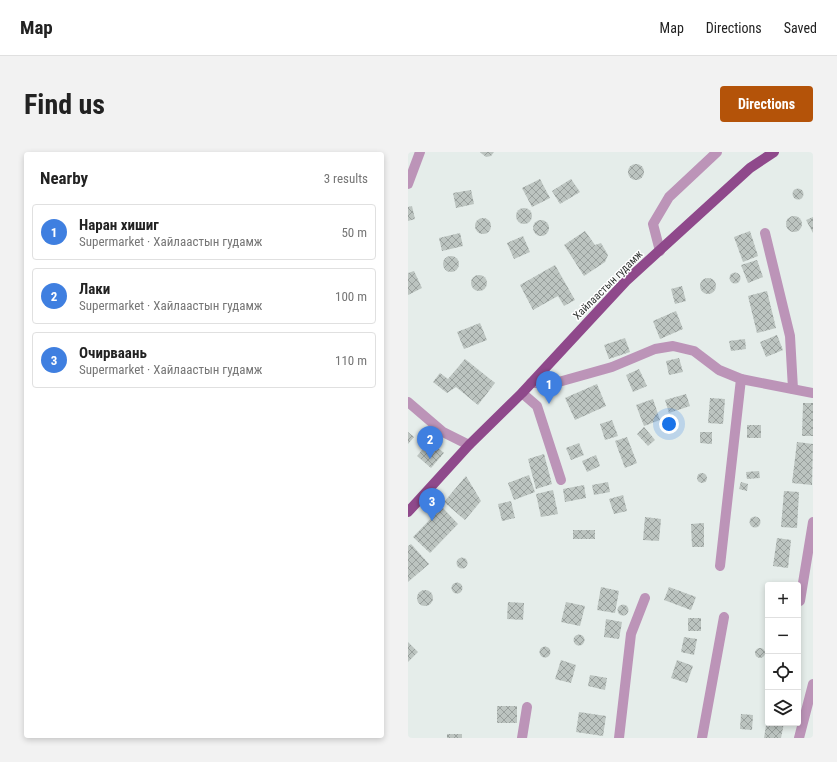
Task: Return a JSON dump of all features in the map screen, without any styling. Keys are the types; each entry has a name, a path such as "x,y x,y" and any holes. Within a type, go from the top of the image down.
{"main road":[{"name":"Хайлаастын гудамж","path":"408,512 469,445 522,393 626,281 750,168 774,152"}],"street":[{"path":"408,184 420,152"},
{"path":"660,250 653,224 668,197 717,152"},
{"path":"765,233 790,336 793,389"},
{"path":"531,383 555,384 612,367 655,349 673,346 694,352 719,370 741,379 813,393"},
{"path":"720,566 741,379"},
{"path":"522,393 537,406 561,480"},
{"path":"408,402 443,432 469,445"},
{"path":"801,594 813,522"},
{"path":"619,738 631,634 645,598"},
{"path":"702,738 724,617"},
{"path":"800,738 813,684"},
{"path":"522,738 527,707"}],"building":[{"path":"480,152 494,152 491,156 486,157"},
{"path":"636,164 642,166 644,172 642,178 636,180 630,178 628,172 630,166"},
{"path":"540,179 550,198 532,207 522,188"},
{"path":"571,179 580,192 560,204 552,191"},
{"path":"796,189 800,189 802,190 802,198 796,199 793,196 793,192"},
{"path":"471,190 474,204 456,208 453,193"},
{"path":"412,206 415,219 408,221 408,207"},
{"path":"524,208 530,210 532,216 530,222 524,224 518,222 516,216 518,210"},
{"path":"791,216 797,216 802,221 800,230 797,232 791,232 786,227 786,221"},
{"path":"813,217 813,233 806,220"},
{"path":"483,218 489,220 491,226 489,232 483,234 477,232 475,226 477,220"},
{"path":"541,220 547,222 549,228 547,234 541,236 535,234 533,228 535,222"},
{"path":"585,231 595,245 601,243 608,255 605,262 584,276 564,245"},
{"path":"750,231 758,256 743,262 734,237"},
{"path":"460,233 463,246 442,251 439,238"},
{"path":"523,236 530,252 514,259 507,243"},
{"path":"451,256 457,258 459,264 457,270 451,272 445,270 443,264 445,258"},
{"path":"757,260 763,277 748,283 741,265"},
{"path":"555,265 575,300 564,306 558,296 533,310 520,285"},
{"path":"414,271 422,288 408,295 408,273"},
{"path":"733,273 737,273 739,274 739,282 733,283 730,280 730,276"},
{"path":"479,275 485,277 487,283 485,289 479,291 473,289 471,283 473,277"},
{"path":"708,278 715,283 716,286 711,293 708,294 701,289 700,286 705,279"},
{"path":"682,286 686,301 675,304 671,289"},
{"path":"767,291 776,328 757,333 748,296"},
{"path":"676,311 683,329 660,339 653,321"},
{"path":"480,323 487,340 464,349 457,332"},
{"path":"777,335 783,350 766,357 760,342"},
{"path":"625,338 630,352 609,359 604,345"},
{"path":"745,339 746,349 731,351 729,341"},
{"path":"679,358 683,372 669,375 666,361"},
{"path":"465,359 495,383 478,405 456,387 447,393 433,382 440,373 448,379"},
{"path":"639,369 647,386 633,392 626,375"},
{"path":"597,384 606,406 575,420 565,398"},
{"path":"686,394 690,406 669,413 665,400"},
{"path":"710,398 725,399 723,424 708,423"},
{"path":"653,399 660,420 644,426 636,405"},
{"path":"803,403 813,403 813,436 802,436"},
{"path":"612,420 618,436 605,440 600,424"},
{"path":"747,425 761,425 761,438 747,438"},
{"path":"644,427 655,440 648,446 637,434"},
{"path":"408,432 414,437 408,444"},
{"path":"700,432 712,432 712,444 700,443"},
{"path":"627,437 637,463 625,468 615,441"},
{"path":"430,441 444,453 431,468 417,456"},
{"path":"797,442 813,444 812,485 792,483"},
{"path":"579,443 584,455 571,460 566,448"},
{"path":"544,454 552,484 536,489 528,459"},
{"path":"596,455 600,466 587,472 582,461"},
{"path":"759,471 760,478 747,479 746,472"},
{"path":"700,473 704,473 706,474 706,482 700,483 697,480 697,476"},
{"path":"529,475 535,492 514,500 508,483"},
{"path":"466,476 481,501 465,520 444,502"},
{"path":"608,482 610,492 594,495 592,485"},
{"path":"741,482 748,484 747,491 739,489"},
{"path":"584,485 586,498 565,502 563,489"},
{"path":"553,490 558,514 541,517 536,494"},
{"path":"784,491 799,492 797,528 781,527"},
{"path":"623,495 627,511 614,514 609,499"},
{"path":"511,501 515,518 502,521 498,504"},
{"path":"442,507 458,524 430,553 413,537"},
{"path":"645,517 661,519 659,541 643,540"},
{"path":"753,517 757,517 759,518 759,526 753,527 750,524 750,520"},
{"path":"704,523 704,547 692,547 691,524"},
{"path":"573,530 595,530 595,539 573,539"},
{"path":"777,538 791,540 788,568 773,566"},
{"path":"411,544 429,564 408,582 408,546"},
{"path":"460,558 464,558 466,559 466,567 460,568 457,565 457,561"},
{"path":"455,583 459,583 461,584 461,592 455,593 452,590 452,586"},
{"path":"601,587 619,591 615,613 597,610"},
{"path":"669,587 696,597 691,610 664,600"},
{"path":"425,590 431,592 433,598 431,604 425,606 419,604 417,598 419,592"},
{"path":"508,602 524,603 523,620 507,619"},
{"path":"566,602 585,606 580,626 561,622"},
{"path":"621,605 625,605 627,606 627,614 621,615 618,612 618,608"},
{"path":"688,618 701,618 701,631 688,631"},
{"path":"606,619 622,622 619,639 604,637"},
{"path":"577,635 581,635 583,636 583,644 577,645 574,642 574,638"},
{"path":"684,637 697,639 694,655 681,652"},
{"path":"408,642 418,652 408,662"},
{"path":"543,647 547,647 549,648 549,656 543,657 540,654 540,650"},
{"path":"762,648 765,651 764,657 756,657 756,649"},
{"path":"561,660 576,665 571,683 555,679"},
{"path":"677,660 693,666 687,683 671,678"},
{"path":"590,675 607,678 605,690 588,686"},
{"path":"497,706 517,706 517,723 497,723"},
{"path":"579,712 606,716 603,736 576,732"},
{"path":"741,714 753,715 752,730 740,729"},
{"path":"766,726 783,726 781,738 764,738"},
{"path":"447,734 462,734 462,738 447,738"}],"place":[{"name":"Наран хишиг","path":"549,404"},
{"name":"Лаки","path":"430,459"},
{"name":"Очирваань","path":"432,521"}]}
